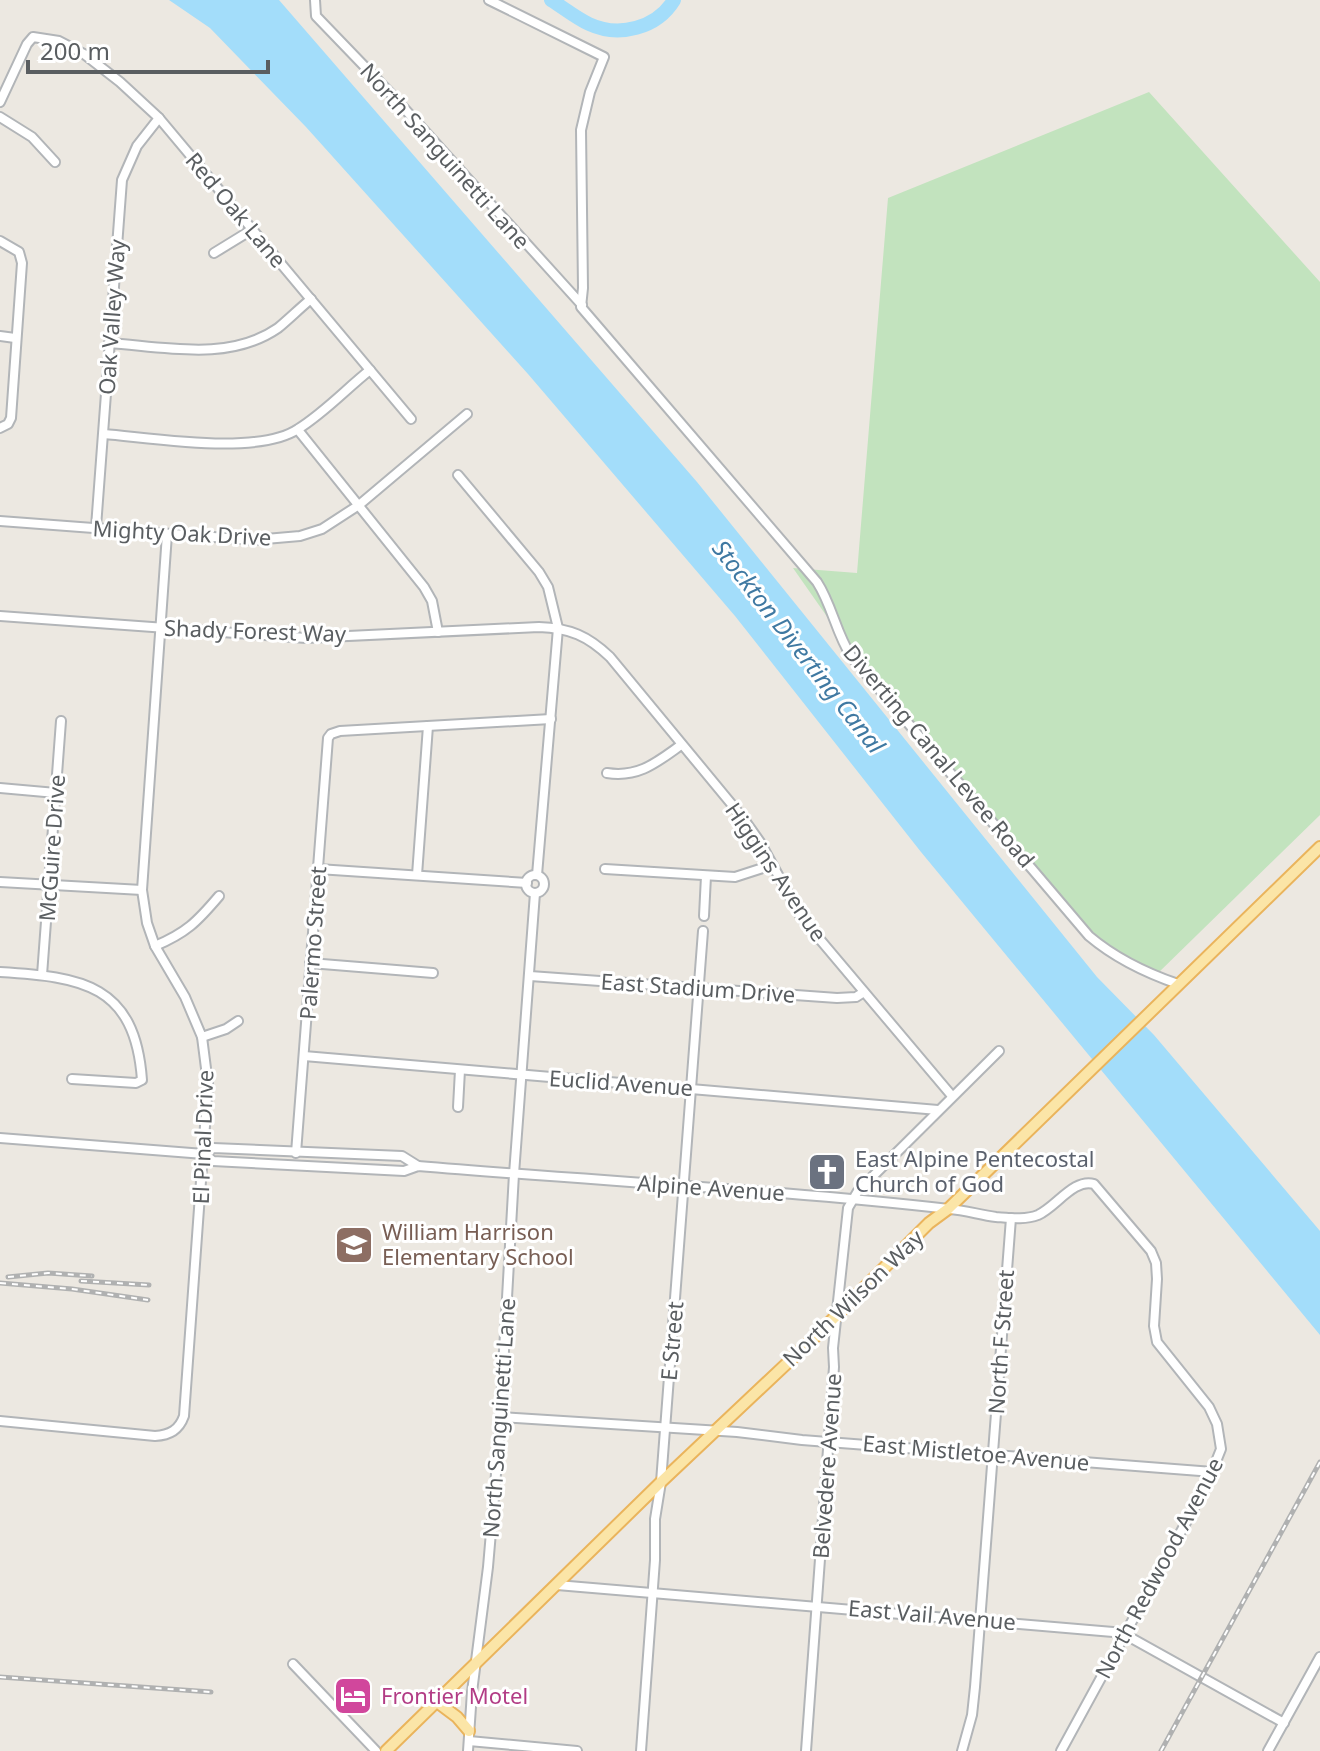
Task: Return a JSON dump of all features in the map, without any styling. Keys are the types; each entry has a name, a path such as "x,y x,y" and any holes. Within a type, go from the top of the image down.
{"main road":[{"name":"North Wilson Way","path":"386,1751 1320,847"},
{"path":"437,1702 457,1717 469,1741"}],"street":[{"path":"489,0 604,57 590,92 581,130 581,306"},
{"name":"North Sanguinetti Lane","path":"314,1 316,16 393,96 581,306"},
{"name":"Red Oak Lane","path":"0,102 33,37 59,41 84,54 159,118 411,419"},
{"path":"0,117 32,137 55,162"},
{"name":"Oak Valley Way","path":"96,527 122,180 137,146 159,118"},
{"path":"214,253 253,229"},
{"path":"0,241 15,248 22,257 11,418 8,424 0,428"},
{"path":"109,343 224,350 250,343 277,328 311,299"},
{"name":"Diverting Canal Levee Road","path":"581,306 817,582 851,656 1089,936 1152,975 1178,984"},
{"path":"0,336 15,338"},
{"path":"104,434 247,444 277,439 298,430 370,370"},
{"name":"Mighty Oak Drive","path":"0,521 274,540 300,536 322,529 359,505 467,414"},
{"path":"298,430 424,587 432,601 438,632"},
{"path":"458,475 539,572 554,604 558,628 537,875"},
{"name":"El Pinal Drive","path":"0,1421 155,1436 170,1433 182,1422 186,1402 208,1084 202,1037 185,997 155,946 147,923 142,890 167,534"},
{"name":"Shady Forest Way","path":"0,616 306,638 558,628"},
{"name":"Higgins Avenue","path":"558,628 588,638 610,657 743,818 801,917 952,1096"},
{"path":"417,875 428,726 551,719"},
{"name":"McGuire Drive","path":"42,975 61,721"},
{"name":"Palermo Street","path":"296,1153 327,744 335,732 428,726"},
{"path":"607,773 621,775 645,770 681,745"},
{"path":"0,788 56,793"},
{"path":"605,869 735,877 772,865"},
{"path":"318,869 527,883"},
{"path":"537,875 542,878 544,886 535,893 530,891 527,883 529,878 537,875"},
{"path":"704,916 706,876"},
{"path":"0,882 142,890"},
{"name":"North Sanguinetti Lane","path":"469,1741 500,1417 535,893"},
{"path":"155,946 195,925 219,896"},
{"name":"E Street","path":"641,1751 653,1593 655,1519 661,1482 703,931"},
{"path":"310,963 433,973"},
{"path":"0,972 42,975 88,985 117,1006 125,1016 138,1048 142,1080 136,1083 72,1079"},
{"name":"East Stadium Drive","path":"530,976 837,998 856,997 864,992"},
{"path":"202,1037 226,1029 238,1021"},
{"path":"852,1200 999,1051"},
{"name":"Euclid Avenue","path":"304,1056 938,1110"},
{"path":"458,1107 460,1070"},
{"name":"Alpine Avenue","path":"0,1138 204,1154 213,1161 404,1171 418,1166 852,1200 1011,1218 1036,1216 1078,1186 1089,1183"},
{"name":"Alpine Avenue","path":"204,1154 213,1148 402,1156 418,1166"},
{"name":"North Redwood Avenue","path":"1061,1751 1213,1472 1221,1444 1214,1416 1161,1349 1155,1335 1157,1279 1153,1255 1098,1188 1089,1183"},
{"name":"Belvedere Avenue","path":"806,1751 837,1316 848,1208 852,1200"},
{"name":"North F Street","path":"962,1751 972,1715 981,1619 1011,1218"},
{"name":"East Mistletoe Avenue","path":"500,1417 715,1431 1213,1472"},
{"name":"East Vail Avenue","path":"557,1585 1101,1630 1125,1635 1284,1723"},
{"path":"1268,1751 1320,1657"},
{"path":"293,1664 376,1751"},
{"path":"469,1741 577,1751"}],"green space":[{"path":"1149,92 1320,282 1320,815 1155,976 1090,944 842,638 793,568 857,573 888,198"}],"water":[{"name":"Stockton Diverting Canal","path":"169,0 279,0 697,482 1097,977 1154,1035 1320,1231 1320,1335 921,852 735,616 528,374 306,127 210,28"}],"waterway":[{"path":"551,0 589,24 613,30 648,24 667,10 674,0"}],"railway":[{"path":"8,1277 48,1273 92,1276"},
{"path":"81,1281 149,1285"},
{"path":"0,1283 148,1300"},
{"path":"1161,1751 1320,1462"},
{"path":"0,1677 211,1692"}],"place":[{"name":"East Alpine Pentecostal Church of God","path":"827,1172"},
{"name":"William Harrison Elementary School","path":"354,1245"},
{"name":"Frontier Motel","path":"353,1696"}]}
